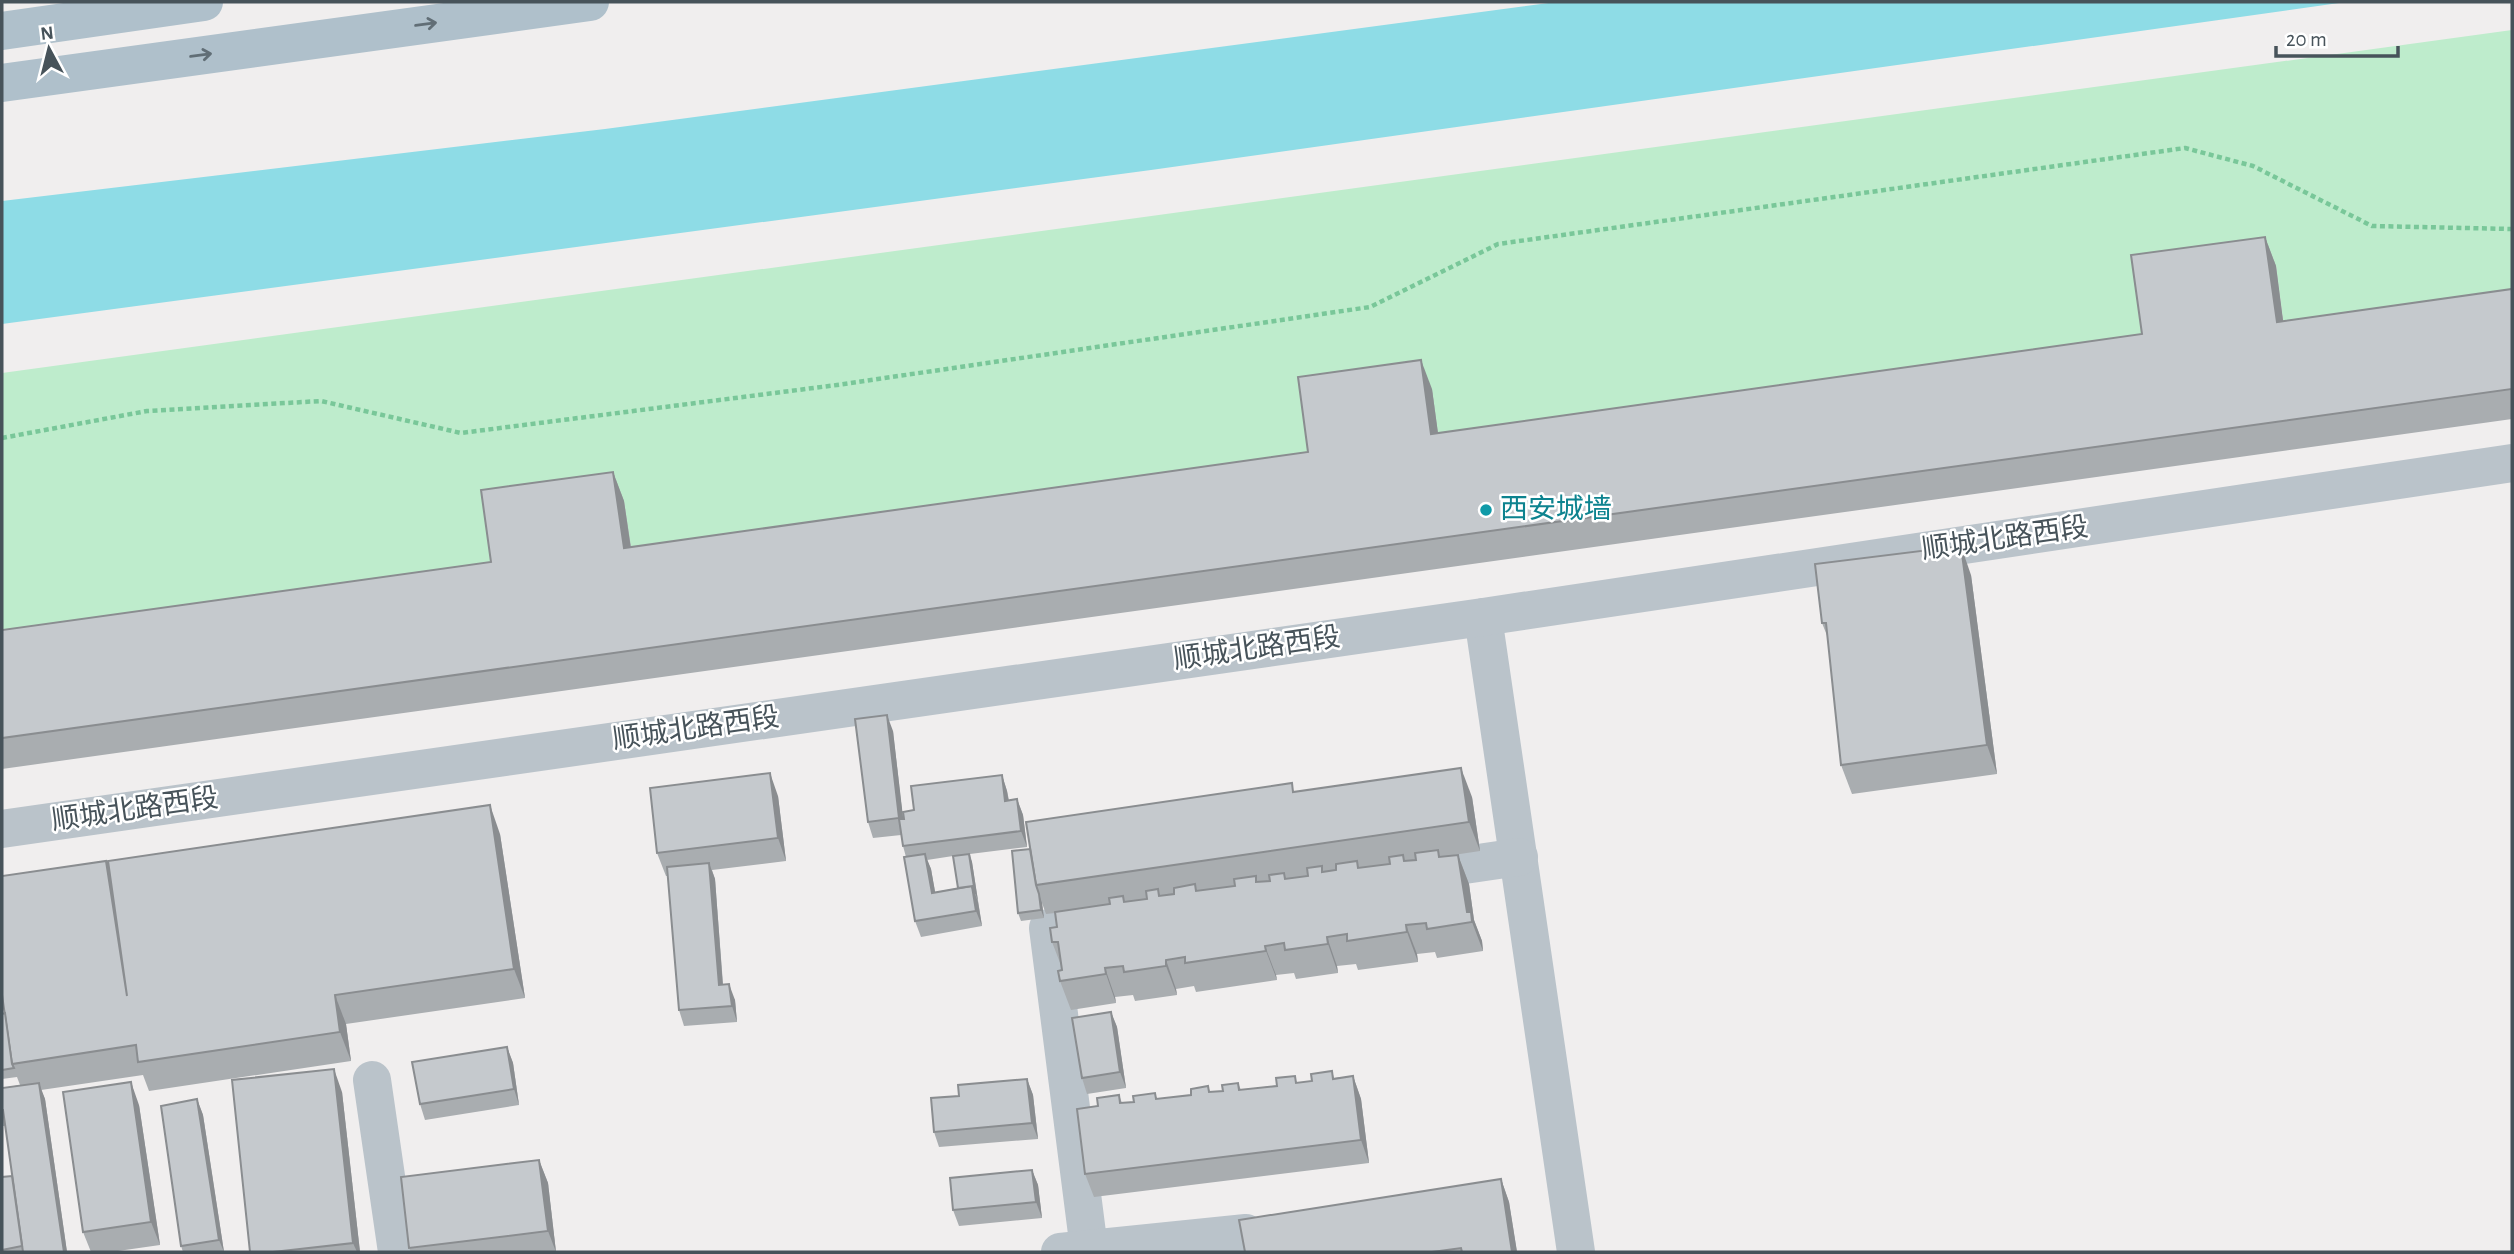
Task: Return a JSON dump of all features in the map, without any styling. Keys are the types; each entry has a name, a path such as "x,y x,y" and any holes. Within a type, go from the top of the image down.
{"main road":[{"path":"2,31 204,2"},
{"path":"2,83 590,2"},
{"path":"109,68 173,18"}],"street":[{"name":"顺城北路西段","path":"2,829 1483,617 2512,463"},
{"path":"1483,617 1576,1252"},
{"path":"1380,878 1519,857"},
{"path":"1145,913 1048,928 1075,1251 1246,1233 1249,1252"},
{"path":"373,1080 397,1252"}],"path":[{"path":"2,438 147,411 321,401 461,433 837,386 1370,307 1498,244 2185,148 2253,166 2372,226 2512,229"}],"green space":[{"path":"2512,30 2512,320 2287,351 2276,266 2152,363 635,577 624,502 502,591 2,661 2,373"}],"water":[{"path":"1556,2 2346,2 1151,170 2,324 2,201 605,129"}],"building":[{"name":"西安城墙","path":"2265,237 2277,322 2512,289 2512,389 2,738 2,630 491,562 481,490 613,472 624,548 1308,452 1298,377 1421,360 1431,434 2142,334 2131,255"},
{"path":"1961,546 1987,745 1841,765 1826,623 1822,623 1815,564"},
{"path":"887,715 899,818 868,822 855,719"},
{"path":"1461,768 1469,822 1036,885 1026,822 1292,783 1293,792"},
{"path":"770,773 778,838 657,853 650,788"},
{"path":"1002,775 1005,801 1017,799 1021,831 903,846 899,819 904,819 903,812 914,810 911,786"},
{"path":"490,805 514,969 335,995 340,1032 138,1062 136,1045 12,1064 2,995 2,876 106,861 127,996 108,861"},
{"path":"1030,849 1041,910 1018,913 1012,851"},
{"path":"1438,850 1439,857 1458,855 1467,912 1471,912 1472,922 1427,929 1426,923 1406,925 1407,932 1347,941 1347,934 1327,937 1328,944 1285,950 1284,943 1265,946 1266,951 1185,963 1185,957 1166,960 1166,966 1124,972 1123,966 1105,968 1106,974 1060,981 1058,971 1062,970 1058,942 1052,942 1050,928 1057,927 1055,912 1110,904 1109,898 1123,896 1124,902 1147,899 1146,891 1158,889 1159,896 1174,894 1174,888 1195,884 1196,891 1235,886 1234,879 1256,876 1256,882 1270,881 1269,875 1284,873 1285,879 1308,876 1307,868 1322,866 1322,872 1336,870 1336,864 1357,861 1358,868 1390,864 1389,857 1403,855 1404,861 1416,860 1415,853"},
{"path":"925,854 932,893 972,886 976,911 915,921 904,857"},
{"path":"969,854 975,893 972,886 958,888 953,856"},
{"path":"709,863 719,985 729,984 732,1006 679,1010 667,867"},
{"path":"1111,1012 1120,1072 1082,1078 1072,1018"},
{"path":"5,1013 14,1068 2,1070 2,1014"},
{"path":"507,1047 514,1089 420,1104 412,1062"},
{"path":"334,1069 353,1243 250,1252 232,1080"},
{"path":"1332,1071 1333,1079 1353,1076 1361,1140 1085,1174 1077,1109 1098,1106 1097,1098 1119,1095 1120,1103 1134,1102 1133,1096 1155,1093 1156,1099 1191,1095 1191,1089 1208,1086 1209,1092 1223,1091 1222,1085 1238,1083 1239,1090 1277,1086 1276,1078 1295,1076 1296,1083 1312,1081 1311,1074"},
{"path":"1027,1079 1032,1123 934,1132 931,1098 959,1096 958,1085"},
{"path":"131,1082 151,1222 83,1232 63,1092"},
{"path":"39,1083 64,1252 23,1252 2,1110 2,1088"},
{"path":"197,1099 219,1240 181,1246 161,1106"},
{"path":"539,1160 548,1231 409,1248 401,1177"},
{"path":"1032,1170 1036,1202 953,1210 950,1178"},
{"path":"12,1176 22,1246 2,1250 2,1177"},
{"path":"1501,1179 1512,1252 1462,1252 1461,1248 1432,1252 1245,1252 1239,1220"}],"place":[{"name":"西安城墙","path":"1486,510"}]}
